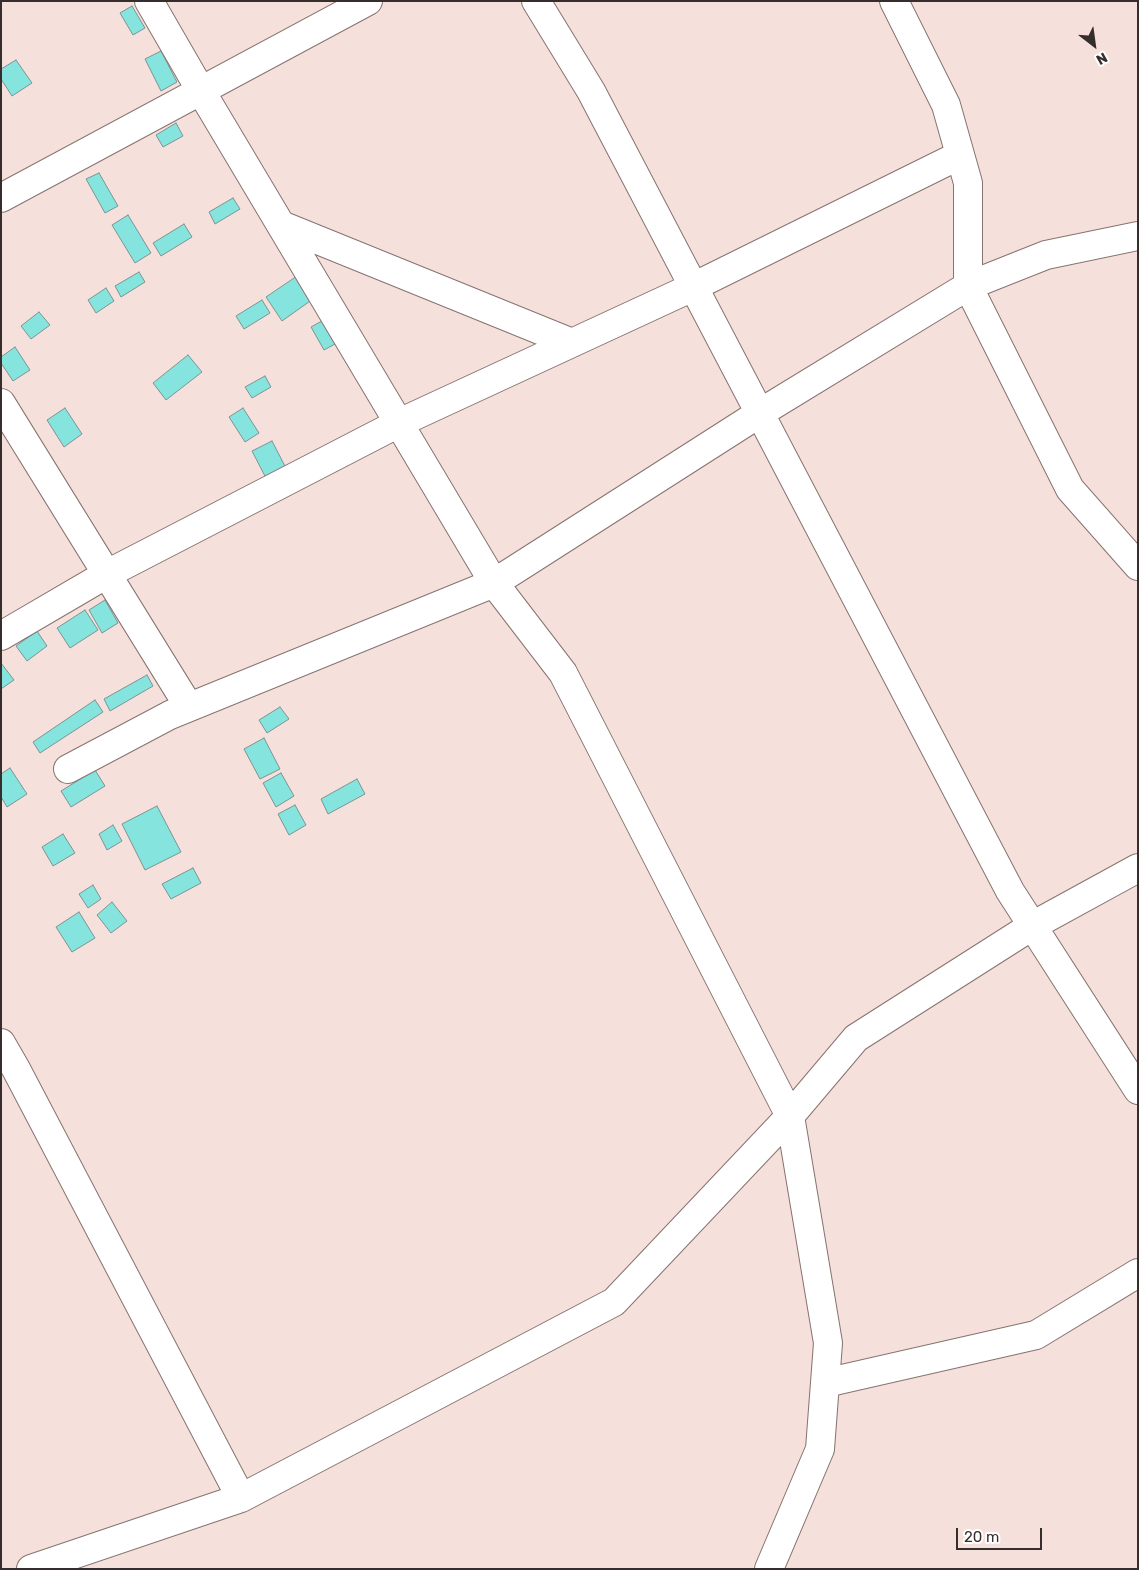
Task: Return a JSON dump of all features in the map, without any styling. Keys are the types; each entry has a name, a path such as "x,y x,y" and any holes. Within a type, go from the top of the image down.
{"street":[{"path":"149,1 494,583 563,673 790,1116 828,1343 820,1449 769,1569"},
{"path":"1,198 368,1"},
{"path":"536,1 591,91 1010,891 1138,1090"},
{"path":"894,1 946,105 968,183 968,286 1070,489 1138,566"},
{"path":"1,636 107,574 399,423 693,287 960,155"},
{"path":"281,225 572,343"},
{"path":"68,769 170,715 494,583 760,413 968,286 1046,255 1138,236"},
{"path":"1,403 189,707"},
{"path":"31,1569 241,1498 614,1302 790,1116 856,1038 1032,926 1138,868"},
{"path":"1,1043 241,1498"},
{"path":"825,1383 1036,1335 1138,1273"}],"building":[{"path":"132,6 145,28 133,35 120,13"},
{"path":"161,51 177,82 161,91 145,59"},
{"path":"16,60 32,83 12,96 1,79 1,69"},
{"path":"176,123 183,136 163,147 156,135"},
{"path":"99,173 118,206 105,213 86,179"},
{"path":"233,198 240,209 215,224 209,212"},
{"path":"128,215 151,253 135,263 112,225"},
{"path":"184,224 192,237 161,256 153,243"},
{"path":"139,272 145,282 121,297 115,286"},
{"path":"297,276 313,299 282,321 266,297"},
{"path":"106,288 114,301 96,313 88,300"},
{"path":"262,300 270,313 244,329 236,316"},
{"path":"39,312 50,325 31,339 21,326"},
{"path":"322,321 335,344 324,350 311,327"},
{"path":"15,347 30,370 13,381 1,363 1,357"},
{"path":"188,355 202,372 166,400 153,383"},
{"path":"265,376 271,387 252,398 245,387"},
{"path":"65,408 82,434 64,447 47,420"},
{"path":"243,408 259,433 245,442 229,417"},
{"path":"272,441 287,470 267,480 252,451"},
{"path":"105,600 118,623 102,633 89,610"},
{"path":"85,610 98,630 70,648 57,628"},
{"path":"37,631 47,646 27,661 16,646"},
{"path":"1,663 14,680 1,689"},
{"path":"147,675 153,686 110,711 104,699"},
{"path":"95,700 103,712 40,753 33,742"},
{"path":"280,707 289,719 267,733 259,720"},
{"path":"264,738 280,769 260,779 244,749"},
{"path":"10,768 27,794 7,807 1,797 1,774"},
{"path":"95,770 105,786 71,807 61,791"},
{"path":"281,773 294,796 276,807 263,783"},
{"path":"357,779 365,794 328,814 321,799"},
{"path":"295,805 306,825 289,835 278,814"},
{"path":"157,806 181,852 145,870 122,824"},
{"path":"113,825 122,841 107,850 99,834"},
{"path":"63,834 75,853 53,866 42,847"},
{"path":"193,868 201,883 171,899 162,884"},
{"path":"93,885 101,899 88,908 79,894"},
{"path":"112,902 127,921 111,933 97,915"},
{"path":"79,912 95,938 72,952 56,927"}]}
